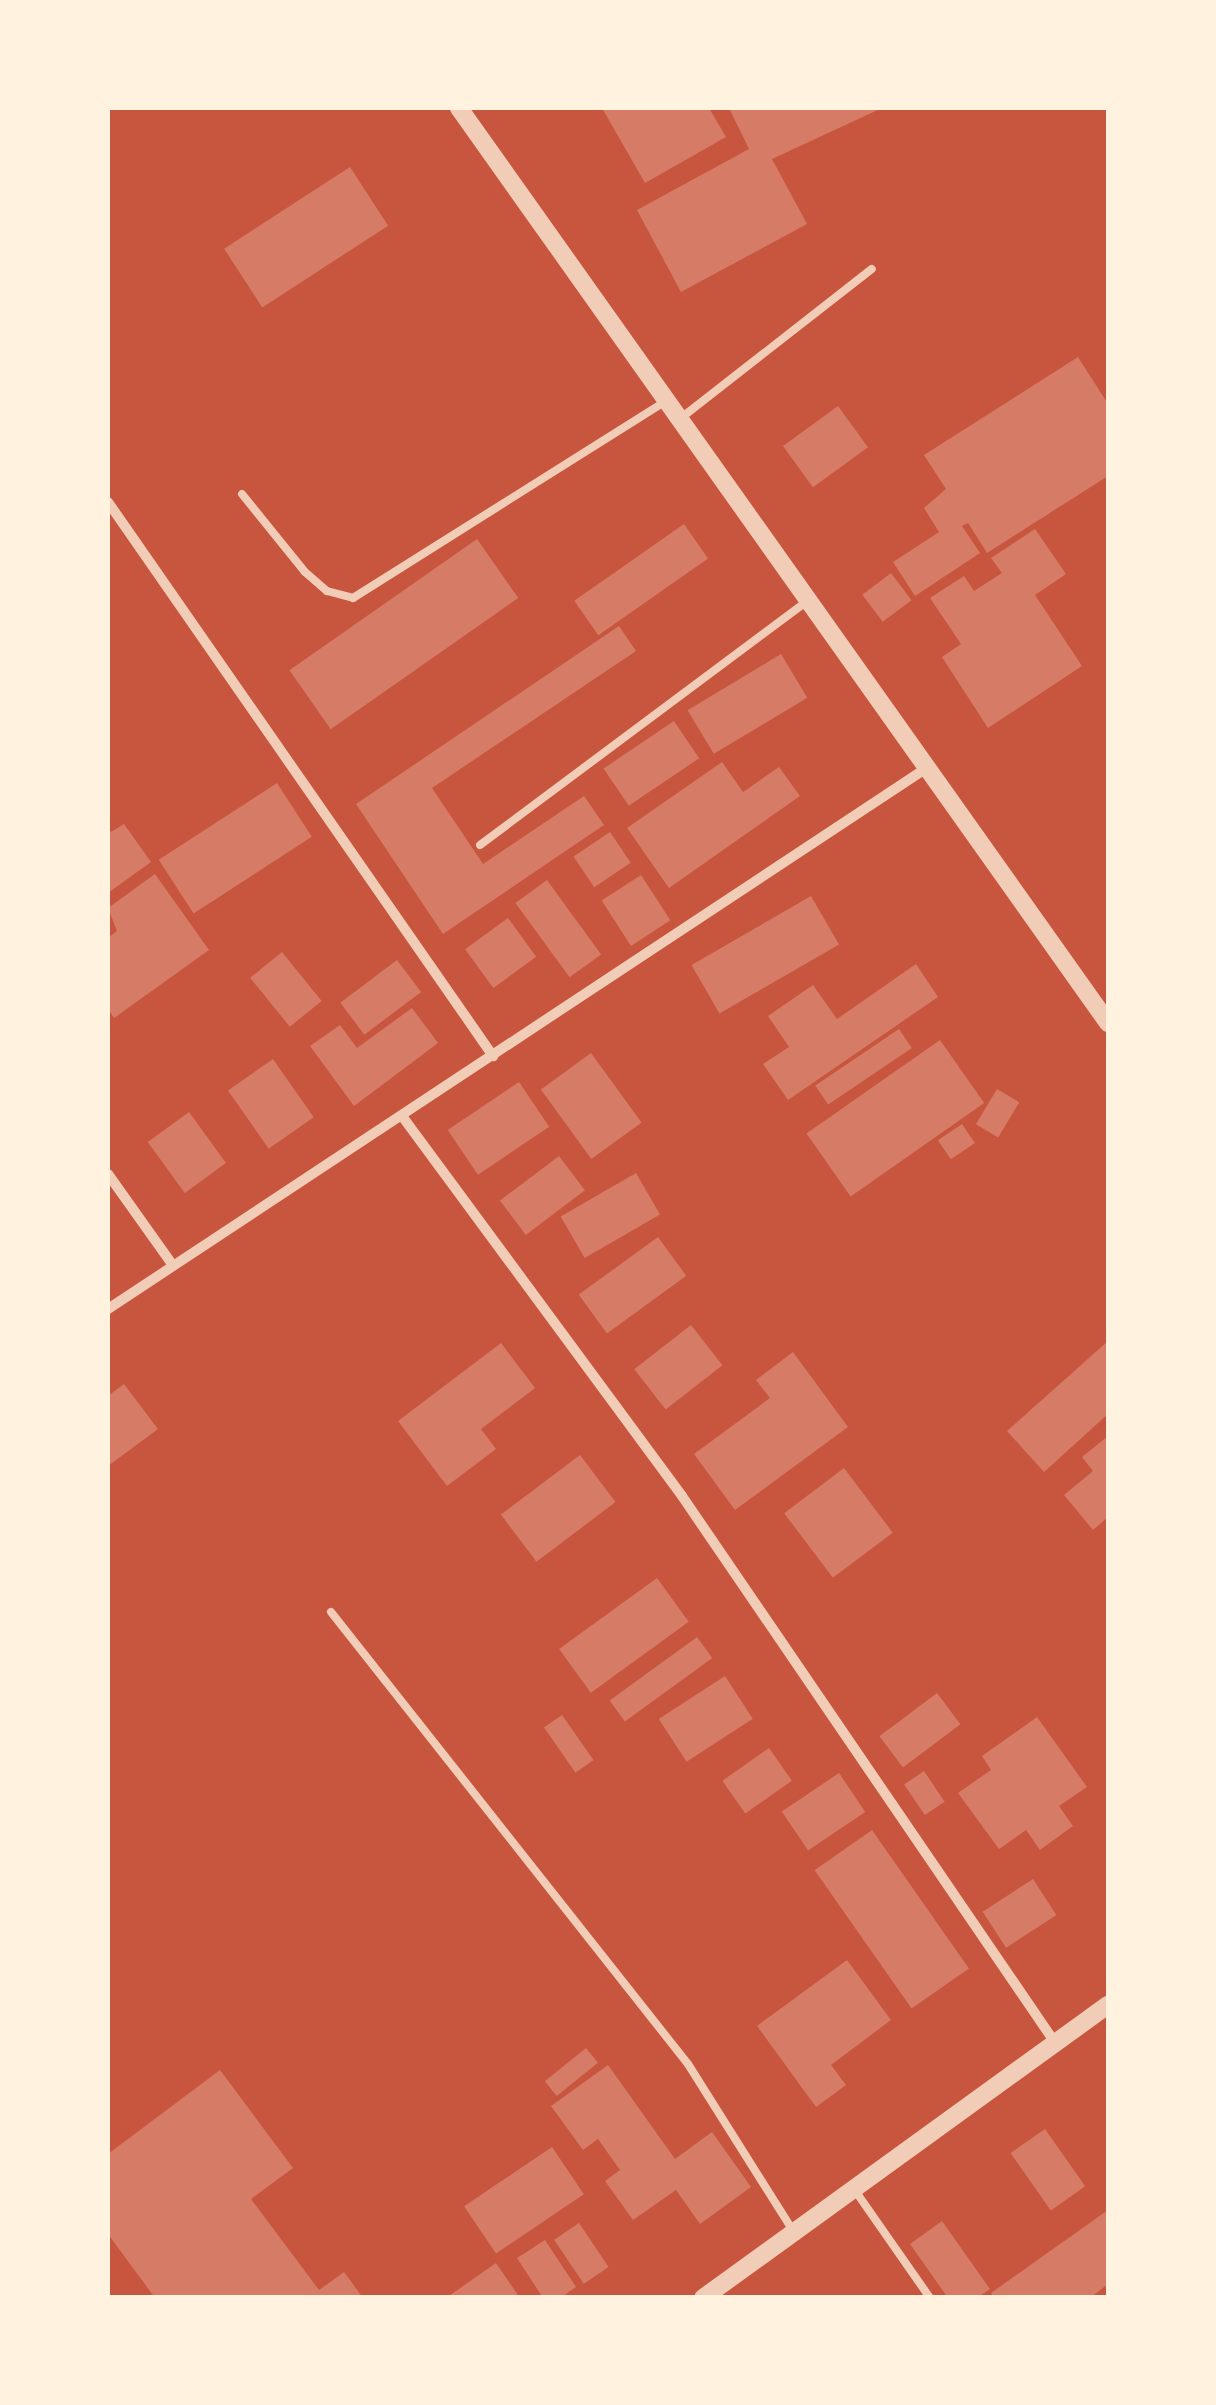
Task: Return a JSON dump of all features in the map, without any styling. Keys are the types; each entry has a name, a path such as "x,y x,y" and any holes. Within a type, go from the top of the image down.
{"street":[{"path":"459,108 929,766 1108,1024"},
{"path":"108,502 493,1056"},
{"path":"108,1309 929,766"},
{"path":"402,1116 682,1496 1056,2044"},
{"path":"108,1174 172,1264"},
{"path":"703,2298 1108,2005"}],"lane":[{"path":"681,418 872,269"},
{"path":"242,494 305,572 326,591 353,598 667,400"},
{"path":"480,845 810,600"},
{"path":"332,1612 688,2064 794,2232"},
{"path":"854,2189 930,2298"}],"building":[{"path":"602,108 709,108 726,137 645,183"},
{"path":"729,108 882,108 772,159 807,224 681,292 637,210 749,149"},
{"path":"350,167 388,226 262,307 224,249"},
{"path":"1078,357 1108,404 1108,476 987,553 968,523 962,526 980,553 915,596 893,562 939,532 924,508 946,489 924,455"},
{"path":"838,406 868,447 813,487 783,446"},
{"path":"684,524 708,558 598,635 574,601"},
{"path":"1035,529 1066,574 1035,595 1082,666 988,728 942,657 961,644 930,598 964,576 974,591 1002,573 991,558"},
{"path":"477,539 518,598 331,729 289,670"},
{"path":"891,573 911,600 883,622 862,595"},
{"path":"619,626 636,651 432,788 483,864 584,796 604,825 443,934 356,804"},
{"path":"781,654 807,698 714,754 688,710"},
{"path":"674,721 699,758 629,806 604,769"},
{"path":"722,762 743,792 779,767 800,796 669,888 627,828"},
{"path":"277,783 312,837 194,913 159,860"},
{"path":"124,824 151,862 108,893 108,828 111,832"},
{"path":"610,832 631,863 594,887 574,857"},
{"path":"155,874 209,950 114,1018 108,1009 108,938 117,931 108,908"},
{"path":"641,875 670,920 631,946 602,901"},
{"path":"547,880 601,954 570,977 515,903"},
{"path":"811,896 839,944 719,1013 691,965"},
{"path":"508,918 536,957 493,988 465,949"},
{"path":"282,952 322,1001 290,1027 250,978"},
{"path":"397,960 421,992 364,1035 340,1003"},
{"path":"916,964 938,997 788,1100 763,1064 789,1047 768,1016 813,985 837,1019"},
{"path":"412,1008 438,1043 354,1106 310,1046 340,1025 357,1048"},
{"path":"899,1029 912,1048 828,1105 815,1085"},
{"path":"940,1040 984,1103 851,1197 806,1133"},
{"path":"591,1053 642,1123 591,1159 541,1089"},
{"path":"273,1059 314,1117 269,1149 228,1091"},
{"path":"519,1082 549,1127 478,1175 448,1130"},
{"path":"997,1089 1019,1102 998,1138 976,1124"},
{"path":"189,1112 226,1163 185,1193 148,1142"},
{"path":"962,1124 975,1143 951,1159 938,1140"},
{"path":"559,1156 585,1190 526,1235 500,1201"},
{"path":"636,1173 660,1215 585,1258 561,1216"},
{"path":"658,1237 686,1276 607,1333 579,1295"},
{"path":"691,1325 722,1365 666,1410 634,1369"},
{"path":"1108,1341 1108,1414 1044,1472 1007,1431"},
{"path":"501,1343 535,1388 481,1429 496,1449 447,1486 398,1421"},
{"path":"793,1352 848,1427 735,1510 694,1454 770,1398 756,1380"},
{"path":"124,1384 158,1429 108,1466 108,1396"},
{"path":"1108,1436 1108,1517 1093,1530 1064,1495 1093,1471 1082,1457"},
{"path":"580,1455 616,1502 536,1562 501,1515"},
{"path":"844,1468 893,1533 833,1578 784,1513"},
{"path":"657,1578 689,1622 591,1693 559,1649"},
{"path":"697,1637 712,1658 625,1722 610,1700"},
{"path":"725,1676 753,1719 687,1762 659,1719"},
{"path":"937,1693 960,1724 903,1767 879,1736"},
{"path":"562,1715 594,1760 576,1773 544,1728"},
{"path":"1037,1717 1087,1787 1059,1806 1073,1826 1040,1850 1026,1830 999,1849 958,1793 991,1770 982,1756"},
{"path":"769,1748 792,1781 745,1813 722,1781"},
{"path":"924,1771 945,1802 925,1815 904,1784"},
{"path":"839,1773 865,1812 808,1851 782,1812"},
{"path":"872,1830 969,1968 912,2009 815,1870"},
{"path":"1033,1879 1056,1915 1006,1948 983,1912"},
{"path":"847,1960 891,2020 831,2065 846,2085 816,2107 757,2026"},
{"path":"586,2048 598,2063 557,2096 545,2081"},
{"path":"608,2065 675,2159 712,2132 751,2187 700,2224 676,2190 633,2220 605,2181 620,2170 598,2139 583,2150 551,2106"},
{"path":"220,2070 293,2168 251,2199 319,2290 344,2272 363,2298 155,2298 108,2234 108,2154"},
{"path":"1045,2129 1085,2186 1051,2210 1011,2153"},
{"path":"552,2147 584,2194 496,2254 464,2206"},
{"path":"1108,2210 1108,2284 1090,2298 994,2298 991,2293"},
{"path":"942,2221 990,2289 977,2298 948,2298 910,2244"},
{"path":"579,2223 609,2267 584,2284 554,2240"},
{"path":"545,2240 576,2287 560,2298 543,2298 517,2258"},
{"path":"496,2263 520,2298 446,2298"}]}
